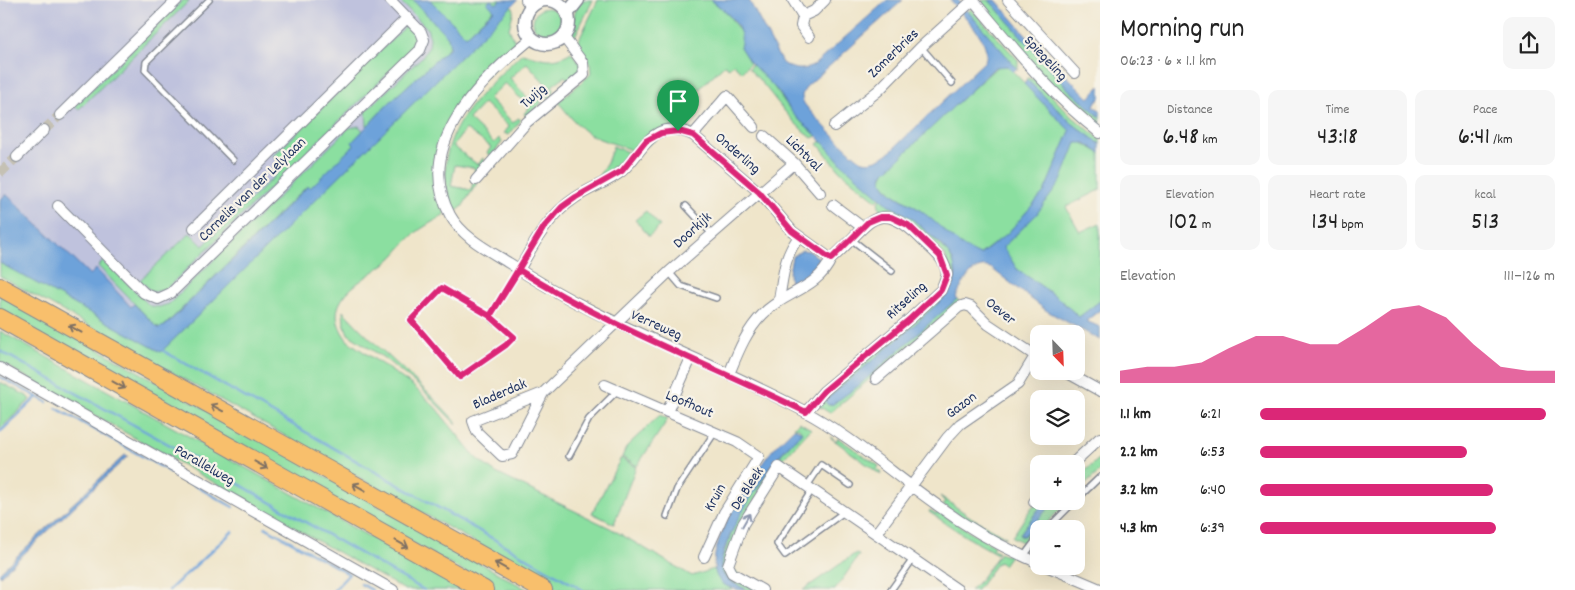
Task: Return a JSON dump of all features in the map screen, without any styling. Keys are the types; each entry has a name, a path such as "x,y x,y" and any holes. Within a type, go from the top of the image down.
{"highway":[{"path":"0,287 543,590"},
{"path":"0,318 484,590"}],"street":[{"path":"60,115 177,0"},
{"name":"Cornelis van der Lelylaan","path":"58,206 144,293 158,299 171,293 420,50 424,40 421,32 390,0"},
{"path":"545,0 561,2 567,14 569,24 563,36 548,44 532,38 526,22 529,3 545,0"},
{"path":"567,14 578,0"},
{"path":"793,0 803,16 801,26 809,37"},
{"path":"803,16 814,11 825,0"},
{"path":"1008,0 1075,73"},
{"name":"Zomerbries","path":"834,126 879,90 921,47 968,4"},
{"name":"Spiegeling","path":"968,4 1077,115 1100,133"},
{"path":"194,228 407,18"},
{"name":"Twijg","path":"476,180 527,122 584,75 584,63 563,36"},
{"name":"Verreweg","path":"532,38 495,73 459,114 441,151 440,164 444,197 450,215 457,224 473,239 551,291 616,324 728,374 806,412 955,518 1030,559"},
{"path":"693,135 728,96 754,127"},
{"path":"17,157 44,130"},
{"name":"Onderling","path":"519,270 544,227 562,207 622,171 646,141 668,130 693,135 759,192 799,237 831,259"},
{"name":"Lichtval","path":"764,136 794,163 820,193"},
{"name":"Doorkijk","path":"616,324 669,272 794,163"},
{"path":"833,205 862,227"},
{"name":"Ritseling","path":"806,412 824,391 911,318 941,290 947,275 943,260 908,225 899,220 884,217 874,219 862,227 831,259"},
{"path":"779,300 785,262 799,237"},
{"path":"728,374 742,341 763,313 779,300 819,278 831,259"},
{"name":"Oever","path":"876,379 959,307 965,305 971,307 988,324 1030,352"},
{"name":"Bladerdak","path":"543,393 473,421 477,432 502,456 512,454 543,393 616,324"},
{"path":"667,412 691,358"},
{"name":"Gazon","path":"912,486 960,424 1018,384 1030,367"},
{"name":"Parallelweg","path":"0,368 393,590"},
{"path":"1080,380 1100,391"},
{"name":"Loofhout","path":"605,385 737,442 759,457"},
{"path":"1082,455 1100,438"},
{"name":"Kruin","path":"704,557 724,513 759,457"},
{"name":"De Bleek","path":"762,590 732,573 728,565 743,524 779,468 877,532 958,590"},
{"path":"877,532 912,486"},
{"path":"1067,575 1100,589"}],"lane":[{"path":"209,0 146,62 145,70 233,160"},
{"path":"921,47 952,83"},
{"path":"686,206 712,234"},
{"path":"850,238 892,271"},
{"path":"490,316 519,270"},
{"path":"669,272 681,286 716,298"},
{"path":"442,288 490,316 514,337 506,345 460,377 411,320 442,288"},
{"path":"569,456 589,418 618,391"},
{"path":"667,516 677,489 715,432"},
{"path":"845,512 785,555 776,544 810,488 821,465 850,485"},
{"path":"1085,492 1100,477"},
{"path":"1056,520 1066,510"},
{"path":"1024,557 1030,549"},
{"path":"891,590 913,559"}],"shaded area":[{"path":"0,0 413,0 448,37 353,142 165,326 0,245"}],"green space":[{"path":"183,0 190,0 79,109 75,106"},
{"path":"399,0 413,0 448,37 451,43 445,52 391,101 367,126 366,111 421,58 429,47 430,38 427,28"},
{"path":"430,0 501,0 496,4 488,3 494,9 466,36"},
{"path":"582,0 593,0 574,38 571,34 574,16"},
{"path":"598,0 711,0 727,13 741,33 743,39 740,47 750,63 742,72 733,64 729,68 724,65 702,86 685,109 687,113 680,120 693,130 677,128 634,152 600,139 580,127 558,102 591,74 590,63 577,44"},
{"path":"983,0 989,0 1067,88 1100,117 1100,127 1067,100 1037,69 981,5"},
{"path":"511,6 514,9 509,29 517,46 487,74 461,103 443,136 439,155 438,177 440,200 445,214 409,238 390,260 354,286 345,295 339,304 337,315 340,327 348,341 413,386 435,407 477,459 496,473 610,528 692,576 714,569 725,585 733,590 560,590 0,276 0,263 161,352"},
{"path":"547,8 557,12 561,22 557,32 547,36 537,32 533,22 537,12"},
{"path":"971,9 1018,60 1018,70 968,12"},
{"path":"408,24 416,36 414,48 165,290 152,292 140,280 190,233 203,246 284,167 273,156"},
{"path":"571,52 580,64 579,73 573,78 567,79 565,76 552,86 554,89 553,95 549,98 544,95 550,89 527,63 510,78 533,104 539,99 541,101 541,104 527,116 524,114 529,107 505,83 489,98 513,123 518,118 521,120 509,135 504,133 509,127 484,103 469,119 494,143 499,138 502,142 493,154 489,155 487,153 491,147 466,129 453,146 478,165 483,158 485,162 475,174 475,168 455,165 451,186 471,190 473,182 477,183 462,207 454,213 447,187 446,164 450,143 459,124 472,105 522,53 553,59 565,56"},
{"path":"752,63 766,76 794,115 817,136 812,138 794,122 749,69"},
{"path":"999,65 1008,66 1070,131 1044,192 1008,233 979,255 952,240 920,210 895,195 883,184 882,179 885,172 912,144"},
{"path":"1027,78 1036,80 1069,114 1100,139 1100,144 1073,124"},
{"path":"359,126 363,131 353,142 355,145 310,189 307,186 162,328 156,326 98,266 104,260 150,306 159,307 169,304 349,128"},
{"path":"822,141 841,163 881,197 877,201 840,171 818,144"},
{"path":"1081,142 1100,153 1100,190 1066,207 1080,232 1100,223 1100,301 1079,317 1058,298 1017,269 1003,247 1036,215 1076,143"},
{"path":"613,146 632,154 628,156 623,167 602,181 598,177 607,163"},
{"path":"882,198 890,206 910,217 949,253 955,267 954,282 946,296 824,401 828,405 833,404 957,299 960,302 830,413 815,404 944,292 947,260 945,255 911,224 881,214 878,202"},
{"path":"646,211 660,226 649,236 635,220"},
{"path":"0,294 528,590 497,590 0,313"},
{"path":"343,311 457,423 420,387 384,358 348,334 344,323"},
{"path":"0,331 465,590 405,590 0,362"},
{"path":"0,382 27,396 30,400 0,429"},
{"path":"660,415 668,419 637,466 622,457 627,446"},
{"path":"799,422 811,429 781,461 741,521 725,562 756,590 747,590 728,579 722,572 721,562 737,519 777,459 802,432 799,428 794,427"},
{"path":"830,437 836,441 838,438 879,466 877,469 882,473 881,475"},
{"path":"621,458 636,467 614,524 592,513"},
{"path":"1100,458 1100,471 1085,485 1085,471"},
{"path":"940,496 1006,538 999,535 997,538 943,505 945,502"},
{"path":"930,510 936,514 938,512 994,546 992,549 998,552 997,554 965,536 929,512"},
{"path":"1030,510 1038,510 1019,535 1022,537 1030,528 1030,541 1027,544 1012,537"},
{"path":"1046,510 1059,510 1050,520 1037,520"},
{"path":"856,553 859,555 835,590 803,590"},
{"path":"1000,553 1006,556 1008,553 1011,554 1003,565 999,562 996,564 977,590 970,590 978,583"}],"water":[{"path":"413,0 430,0 466,36 494,10 487,3 491,0 496,4 501,0 518,0 161,352 0,263 0,200 6,194 90,275 96,269 131,307 134,304 158,328 165,326 308,186 310,188 354,145 352,142 391,101 450,47 448,37"},
{"path":"711,0 749,0 782,63 790,67 805,69 813,66 887,0 903,0 806,87 802,95 805,105 825,127 852,153 863,161 871,162 891,151 985,61 985,45 981,37 950,0 958,0 1017,68 1013,72 1008,66 995,67 885,172 882,182 890,192 921,211 963,246 980,255 1008,233 1044,192 1070,131 1024,84 1027,80 1073,124 1100,144 1100,153 1085,143 1076,143 1061,181 1036,215 1003,247 1017,269 1058,298 1079,317 1100,301 1100,310 1086,321 1100,327 1100,340 1085,332 1085,325 1073,325 1047,311 991,268 979,268 974,270 965,280 956,297 957,299 858,386 833,404 828,405 824,401 946,296 956,274 953,260 943,246 910,217 890,206 841,163 817,136 794,115 778,91 749,61 740,47 741,40 738,26"},
{"path":"989,0 996,0 1029,38 1089,98 1100,86 1100,98 1093,106 1100,110 1100,117 1067,88"},
{"path":"802,250 809,251 820,259 820,267 809,278 790,287 789,272 792,257"},
{"path":"794,428 802,432 779,456 760,483 740,515 725,548 721,562 722,572 730,581 747,590 725,585 715,572 715,554 722,531 747,485 760,466"},
{"path":"125,455 128,456 0,576 0,572"},
{"path":"1038,510 1046,510 1038,520 1030,520"},
{"path":"1030,521 1030,529 1024,536 1019,535"}],"waterway":[{"path":"160,349 583,590"},
{"path":"0,351 190,456 424,590"},
{"path":"0,377 47,402"},
{"path":"0,432 37,397"},
{"path":"56,408 233,507"},
{"path":"265,527 349,574 334,590"},
{"path":"169,590 233,531"},
{"path":"361,584 372,590"}],"tunnel":[{"path":"44,130 60,115"},
{"path":"0,173 17,157"}],"route":[{"path":"678,131 668,130 646,141 622,171 562,207 544,227 490,316 514,337 506,345 460,377 411,320 442,288 490,316 519,270 551,291 609,321 728,374 806,412 819,395 849,372 941,290 947,275 943,260 908,225 891,217 874,219 850,238 831,259 792,231 759,192 693,135 678,131"}]}
